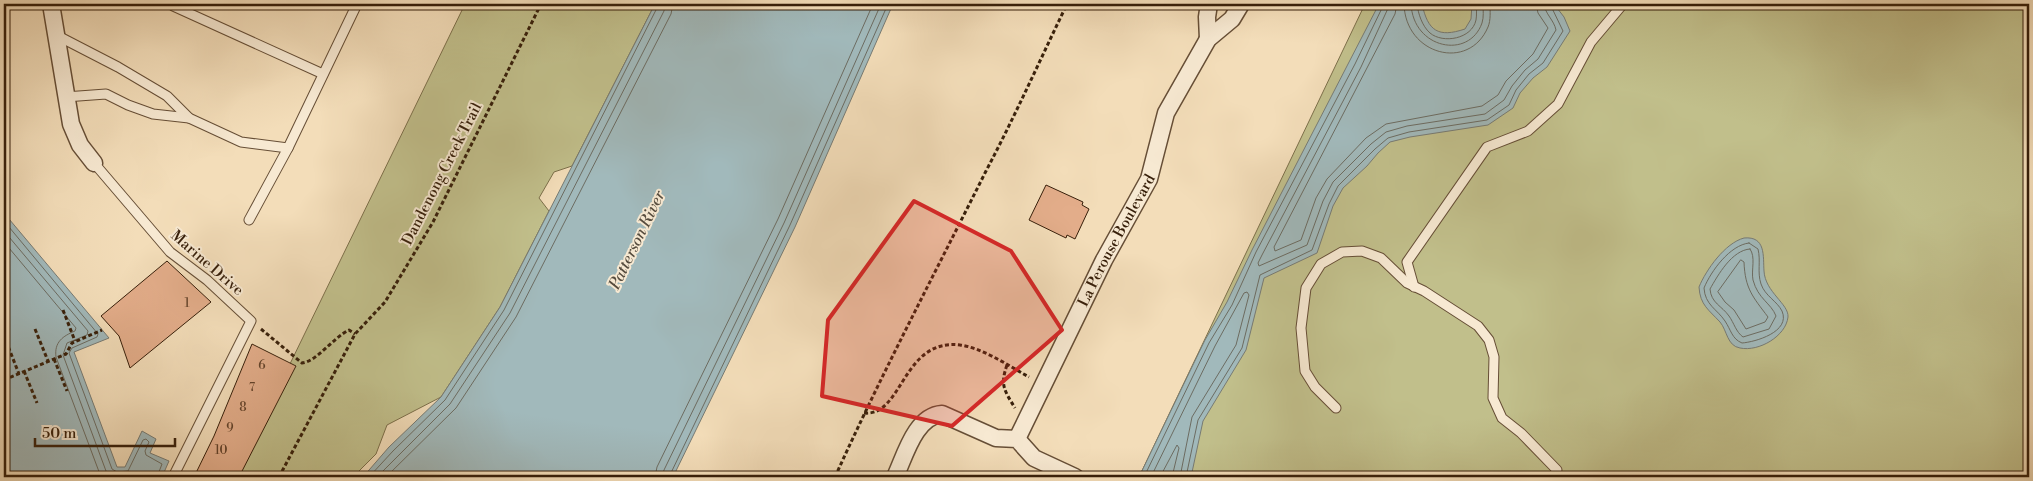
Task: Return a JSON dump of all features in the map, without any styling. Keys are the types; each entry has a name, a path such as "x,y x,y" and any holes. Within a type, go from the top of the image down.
{"street":[{"path":"51,4 70,124 80,146 94,163"},
{"path":"1208,40 1207,17 1209,4"},
{"name":"La Perouse Boulevard","path":"1016,438 1107,254 1149,179 1165,116 1208,40 1232,19 1241,4"},
{"path":"896,477 919,427 932,416 942,414 996,438 1016,438 1034,458 1074,477"}],"lane":[{"path":"249,220 288,148 357,4"},
{"path":"1414,287 1406,262 1487,147 1528,131 1558,104 1591,42 1623,4"},
{"path":"173,6 323,74"},
{"path":"56,35 118,67 167,96 188,118"},
{"path":"65,97 106,94 128,105 154,114 188,118 241,142 288,148"},
{"name":"Marine Drive","path":"94,163 170,252 207,280 251,321"},
{"path":"1336,408 1315,387 1305,371 1300,328 1306,288 1321,264 1342,252 1362,251 1381,258 1406,284 1478,326 1489,340 1494,357 1493,398 1502,418 1521,433 1557,470"},
{"path":"173,477 251,321"}],"path":[{"name":"Dandenong Creek Trail","path":"279,477 305,424 355,334 385,302 433,222 541,4"},
{"path":"835,477 933,272 987,170 1067,4"},
{"path":"62,310 75,341"},
{"path":"251,321 302,363 311,360 341,334 349,330 355,334"},
{"path":"35,329 48,361"},
{"path":"4,380 66,354 75,341 102,330"},
{"path":"6,342 19,374"},
{"path":"864,414 874,414 884,409 919,357 932,349 951,345 969,347 1043,384"},
{"path":"54,359 67,391"},
{"path":"1007,365 1002,380 1004,391 1016,410 1028,415"},
{"path":"24,371 37,404"},
{"path":"4,407 9,419"}],"highlighted area":[{"path":"914,201 1011,251 1062,330 952,426 822,396 828,320"}],"shaded area":[{"path":"465,4 655,4 572,166 554,172 539,198 549,211 500,307 441,397 387,425 376,454 353,477 235,477"},
{"path":"1365,4 2029,4 2029,477 1139,477"}],"water":[{"name":"Patterson River","path":"655,4 893,4 795,227 673,477 363,477 389,447 441,397 500,307"},
{"path":"1379,4 1422,4 1427,21 1431,26 1436,30 1448,33 1465,29 1471,19 1472,4 1554,4 1564,17 1570,31 1547,67 1533,78 1520,93 1513,108 1488,125 1410,137 1390,142 1343,188 1333,206 1317,253 1264,278 1246,350 1203,421 1191,477 1139,477 1205,340 1227,302"},
{"path":"4,213 109,338 74,352 117,467 125,467 142,431 156,439 150,453 169,461 162,477 4,477"},
{"path":"1744,238 1751,238 1760,244 1763,253 1765,278 1772,291 1785,307 1788,317 1786,324 1777,336 1763,345 1747,349 1736,347 1732,344 1720,322 1703,303 1699,287 1706,273 1723,251"}],"building":[{"path":"1046,185 1083,202 1082,205 1089,209 1075,239 1067,235 1066,238 1029,220"},
{"path":"167,261 211,302 130,368 119,336 101,316"},
{"path":"252,344 296,366 239,477 194,477 214,436"}]}
